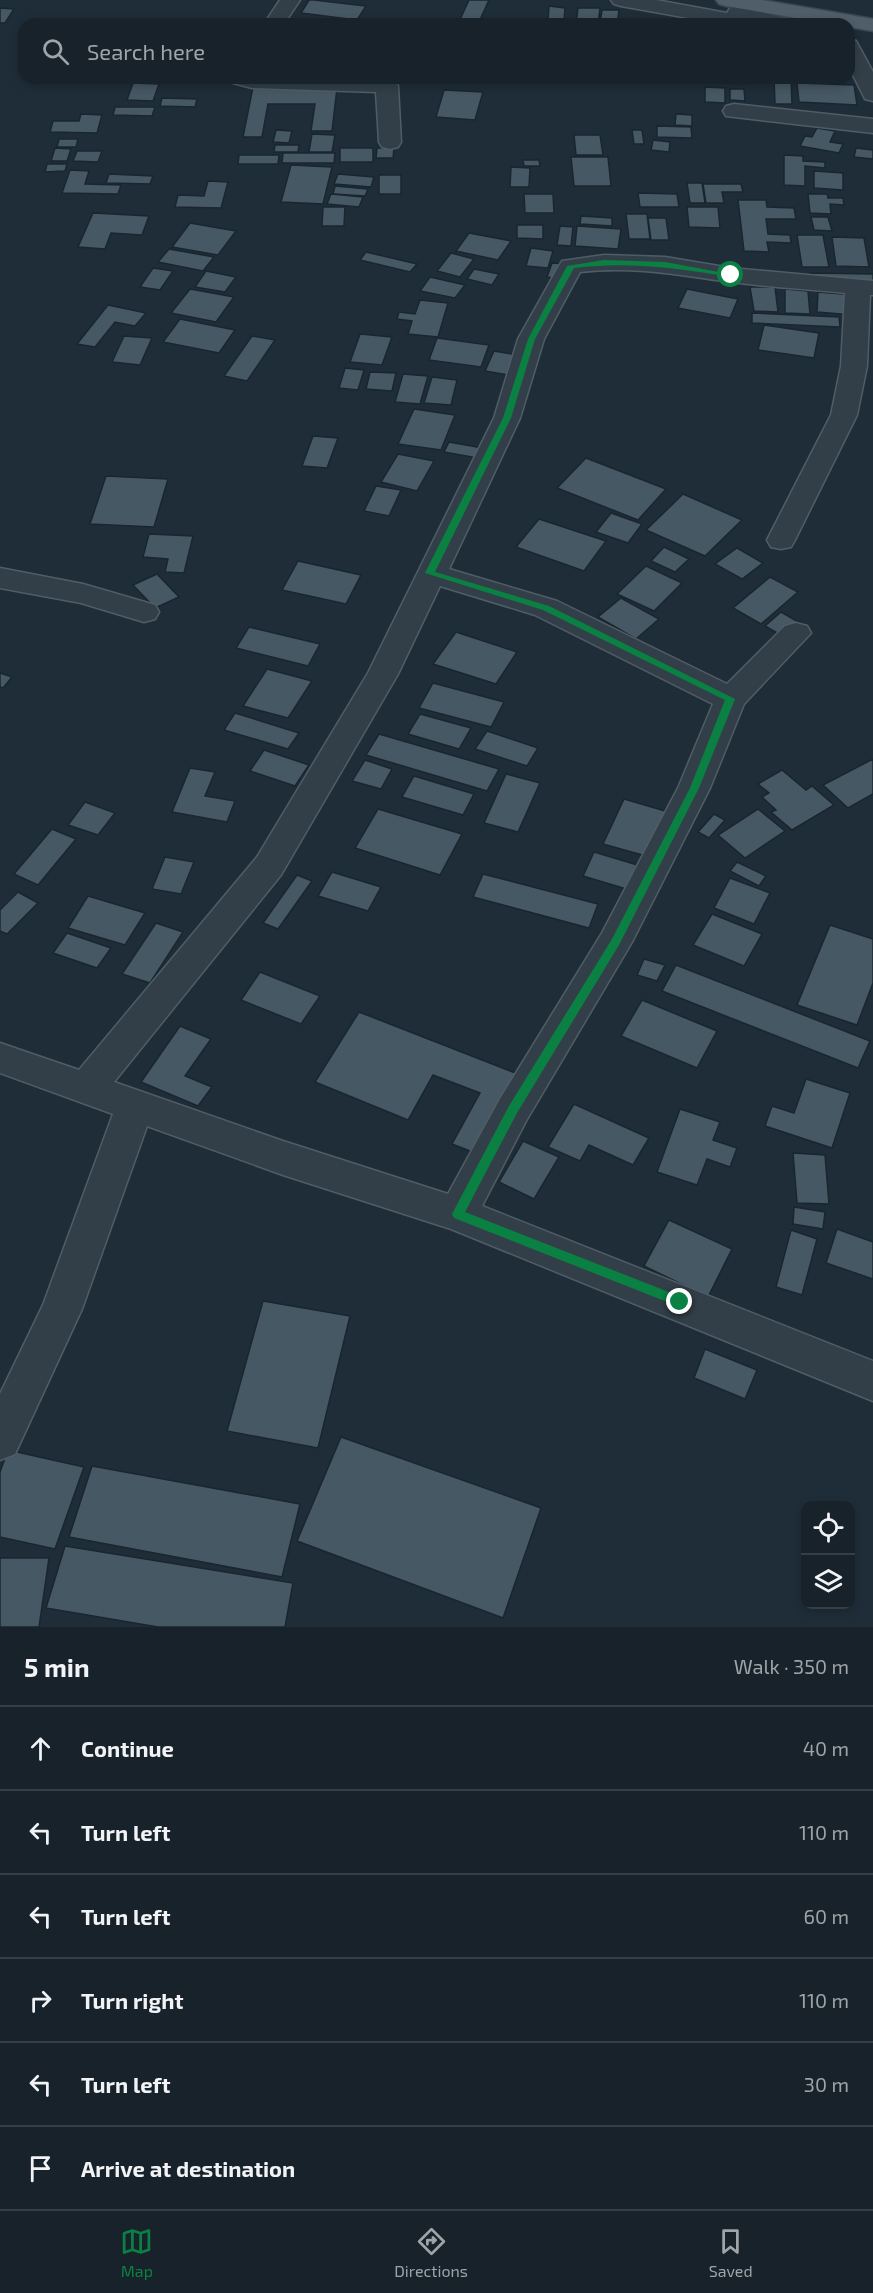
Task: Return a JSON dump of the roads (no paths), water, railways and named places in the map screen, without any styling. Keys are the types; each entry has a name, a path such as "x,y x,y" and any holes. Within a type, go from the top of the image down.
{"main road":[{"path":"728,0 832,18"},
{"path":"855,22 873,25"}],"street":[{"path":"278,18 290,0"},
{"path":"621,0 723,18"},
{"path":"692,0 762,18"},
{"path":"855,40 873,40"},
{"path":"855,57 873,94"},
{"path":"320,84 387,86 390,142"},
{"path":"734,111 873,126"},
{"path":"86,1089 269,866 382,674 507,418 531,339 571,266 604,262 665,264 731,275 866,287 855,366 844,415 781,540"},
{"path":"430,573 546,608 731,699"},
{"path":"0,578 83,594 144,612"},
{"path":"458,1214 513,1110 615,942 694,788 731,699 796,633"},
{"path":"0,1058 283,1158 458,1214 873,1381"},
{"path":"0,1439 62,1309 135,1106"}]}
